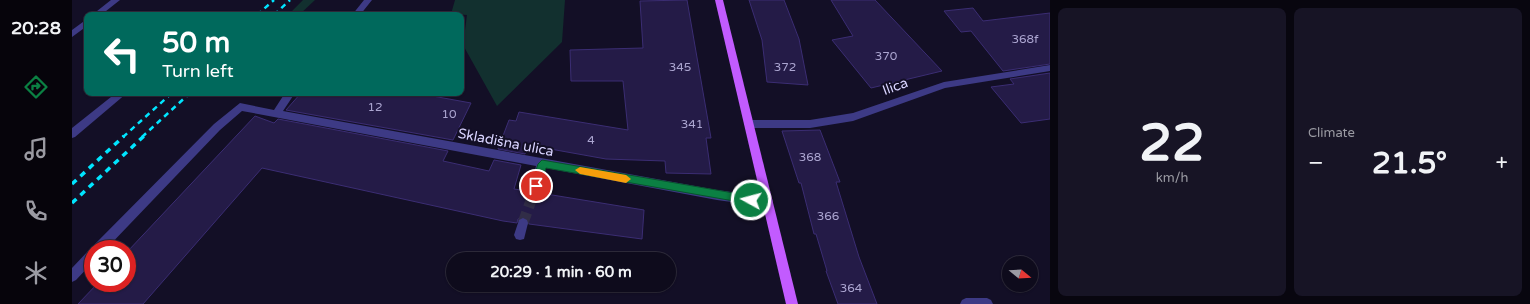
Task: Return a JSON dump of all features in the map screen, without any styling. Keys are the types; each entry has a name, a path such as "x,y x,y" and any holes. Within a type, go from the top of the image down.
{"main road":[{"path":"719,0 792,304"}],"street":[{"path":"100,12 116,0"},
{"path":"358,12 368,0"},
{"path":"72,34 84,24"},
{"name":"Ilica","path":"749,124 810,124 853,117 944,85 1050,68"},
{"path":"72,134 118,96"},
{"path":"277,113 288,96"},
{"name":"Skladišna ulica","path":"107,240 217,127 240,106 542,164 717,195 768,202"},
{"path":"534,192 542,164"},
{"path":"520,236 523,224"},
{"path":"72,276 84,263"},
{"path":"966,304 987,304"}],"green space":[{"path":"303,0 315,0 302,12 291,12"},
{"path":"455,0 565,0 562,42 497,106 464,47 467,15 464,15 464,12 452,12"}],"building":[{"path":"687,0 711,138 706,138 711,174 666,173 665,161 606,159 528,145 525,154 498,149 509,120 516,121 519,112 628,130 623,81 571,81 570,50 643,48 640,1"},
{"path":"749,0 784,0 799,39 808,85 767,82 762,40"},
{"path":"831,0 875,0 942,71 871,88 832,40 853,36"},
{"path":"973,8 983,21 1050,13 1050,64 1003,71 971,31 961,32 944,11"},
{"path":"1050,73 1050,119 1021,123 991,87 1014,84 1010,79"},
{"path":"298,96 432,96 471,103 453,140 286,110"},
{"path":"255,116 274,123 278,119 448,151 443,161 489,171 494,160 521,165 514,189 528,191 529,195 533,198 539,196 540,193 644,210 642,239 529,224 528,220 524,217 518,219 517,223 503,221 262,168 143,304 78,304 89,292 136,292 136,242"},
{"path":"820,130 840,182 836,182 859,257 877,304 838,304 826,271 816,234 814,234 801,183 799,183 782,131"}],"tunnel":[{"path":"523,223 534,192"}],"railway":[{"path":"260,12 274,0"},
{"path":"277,12 290,0"},
{"path":"123,137 169,96"},
{"path":"142,137 187,96"},
{"path":"72,184 124,136"},
{"path":"72,203 144,136"}],"slow traffic":[{"path":"580,170 626,179"}],"route":[{"path":"536,186 542,164 751,200"}]}
